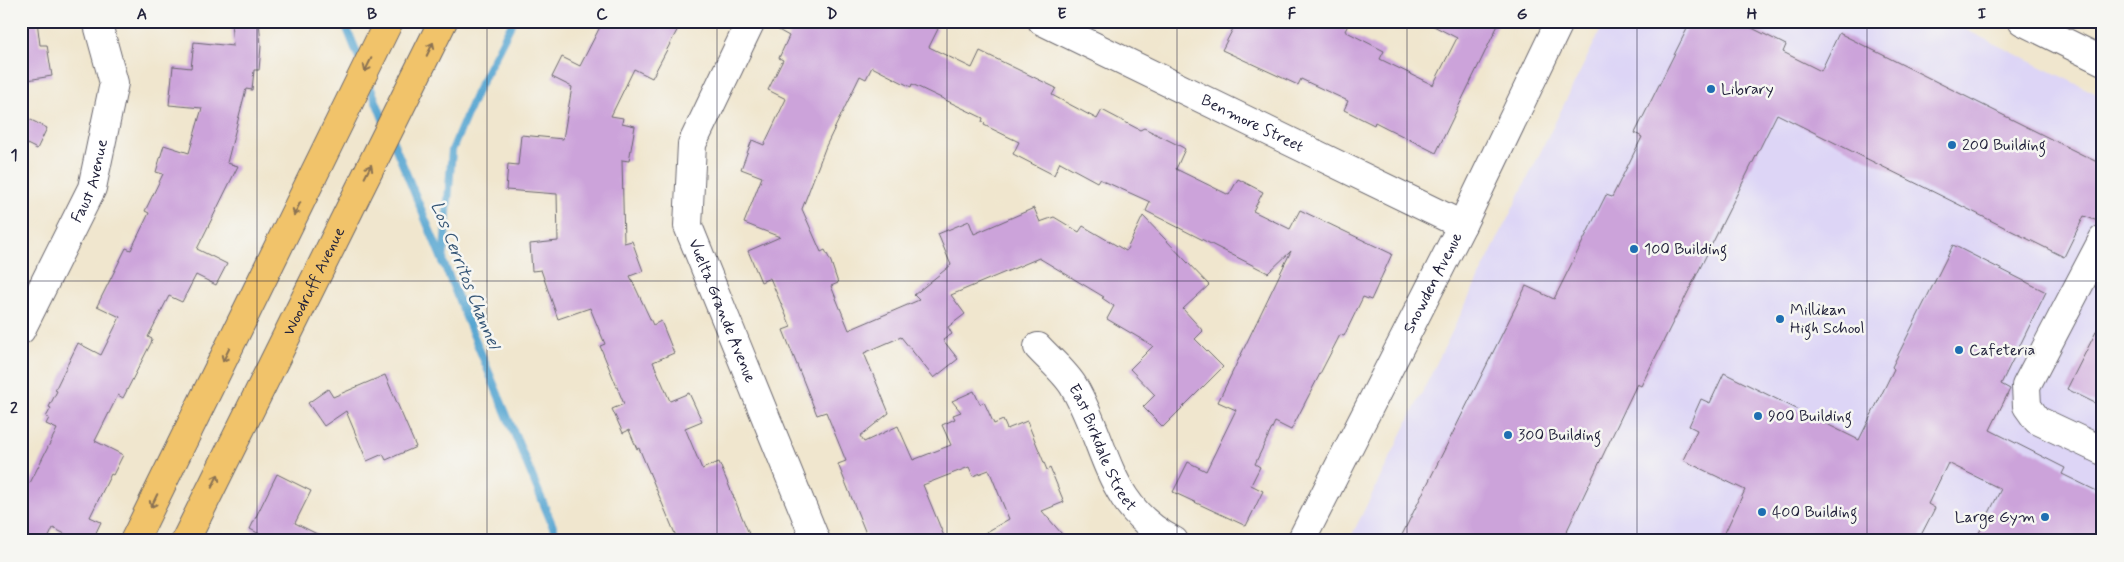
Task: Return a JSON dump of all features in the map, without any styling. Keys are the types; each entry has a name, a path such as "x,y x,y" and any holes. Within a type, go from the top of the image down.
{"main road":[{"path":"134,541 389,21"},
{"name":"Woodruff Avenue","path":"185,541 443,21"}],"street":[{"name":"Faust Avenue","path":"21,330 92,188 114,83 97,21"},
{"name":"Vuelta Grande Avenue","path":"750,21 692,144 688,226 816,541"},
{"name":"Benmore Street","path":"1042,21 1462,225"},
{"name":"Snowden Avenue","path":"1301,541 1462,225 1560,21"},
{"path":"2022,21 2103,61"},
{"path":"2103,239 2026,386 2026,406 2037,420 2103,451"},
{"name":"East Birkdale Street","path":"1038,347 1074,386 1118,491 1137,514 1159,533 1174,541"}],"shaded area":[{"name":"Millikan High School","path":"1605,21 1948,21 2103,97 2103,541 1349,541"}],"building":[{"path":"21,21 37,21 40,45 47,45 52,76 21,81"},
{"path":"231,21 259,21 261,46 259,70 254,70 252,90 246,89 227,163 238,166 197,249 227,264 216,285 196,275 182,302 169,296 148,337 152,339 151,343 123,398 118,395 95,441 123,455 113,475 111,474 90,517 101,522 92,541 79,541 53,528 47,541 21,541 21,479 30,483 57,429 46,424 49,418 46,417 51,408 49,407 57,391 55,390 78,343 101,355 120,317 97,306 126,248 131,250 149,213 145,211 163,174 156,172 164,145 189,153 202,108 169,105 173,66 191,68 194,42 233,46"},
{"path":"603,21 682,21 652,78 634,69 611,116 623,118 622,123 635,126 629,161 622,160 624,243 632,241 643,271 630,276 653,325 661,321 674,353 653,362 670,401 689,393 702,421 685,428 702,469 719,462 752,541 678,541 639,448 637,449 629,430 623,433 612,409 624,404 600,346 605,344 590,308 558,319 541,270 532,271 530,244 558,241 557,194 506,190 508,164 518,165 521,135 563,139 572,87 552,77 562,57 580,66"},
{"path":"766,21 921,21 938,29 929,47 972,68 980,51 1056,88 1052,95 1097,119 1102,110 1140,130 1144,128 1182,147 1185,149 1176,169 1229,195 1238,179 1263,192 1253,211 1290,229 1300,210 1392,254 1371,300 1363,297 1344,336 1340,335 1291,430 1275,422 1255,464 1260,467 1251,485 1263,491 1246,526 1173,492 1188,462 1206,471 1236,410 1218,402 1291,251 1268,273 1146,211 1150,202 1099,179 1097,182 1060,162 1054,175 1013,154 1019,142 984,125 985,123 982,122 983,118 912,84 911,87 872,67 866,79 860,76 826,146 802,209 821,252 825,250 831,262 838,283 831,286 849,330 919,300 914,295 951,265 938,234 969,221 974,234 1034,208 1040,222 1054,217 1079,232 1083,226 1126,251 1143,216 1209,285 1183,309 1203,331 1195,339 1223,367 1163,427 1143,407 1155,395 1130,369 1153,346 1107,319 1114,306 1102,298 1104,297 1039,258 951,295 965,314 948,327 952,334 943,340 958,359 934,378 901,337 864,353 889,413 860,436 864,442 898,426 913,460 951,445 942,425 955,419 953,415 961,412 952,401 974,391 980,404 984,402 994,424 1003,420 1007,429 1027,421 1047,470 1050,468 1064,502 1042,511 1068,541 971,541 1009,519 989,470 973,476 969,467 923,485 946,541 869,541 838,464 846,461 826,412 817,415 783,330 791,327 770,278 761,282 748,251 780,237 744,223 762,177 741,169 752,140 764,145 786,99 768,90 783,60 779,58 789,36 766,23"},
{"path":"1237,21 1350,21 1345,31 1384,51 1380,59 1433,85 1457,38 1424,21 1500,21 1436,153 1375,122 1374,125 1344,110 1348,101 1301,79 1298,85 1222,50"},
{"path":"1691,21 1738,21 1786,45 1783,52 1821,71 1839,33 2103,165 2103,223 2084,216 2064,257 1777,114 1641,386 1637,384 1562,541 1399,541 1526,286 1554,299 1606,195 1612,197 1642,137 1635,133"},
{"path":"21,115 47,128 37,149 21,141"},
{"path":"1953,245 2046,292 2001,384 2010,389 1990,430 2065,468 2062,474 2103,494 2103,541 1975,541 2001,489 1948,463 1928,504 1935,508 1918,541 1721,541 1745,490 1683,460 1697,430 1689,426 1701,399 1710,403 1724,373 1859,440 1894,369 1892,367"},
{"path":"2103,318 2103,407 2067,389"},
{"path":"385,375 416,447 386,460 383,454 367,461 346,411 324,426 308,403 328,389 333,397"},
{"path":"277,474 311,491 295,523 331,541 273,541 250,529"}],"waterway":[{"name":"Los Cerritos Channel","path":"344,21 361,63"},
{"path":"443,263 452,150 476,93 513,21"},
{"name":"Los Cerritos Channel","path":"368,81 385,124"},
{"name":"Los Cerritos Channel","path":"392,139 559,541"}],"place":[{"name":"Library","path":"1711,89"},
{"name":"200 Building","path":"1952,145"},
{"name":"100 Building","path":"1634,249"},
{"name":"Millikan High School","path":"1780,319"},
{"name":"Cafeteria","path":"1959,350"},
{"name":"900 Building","path":"1758,416"},
{"name":"300 Building","path":"1508,435"},
{"name":"400 Building","path":"1762,512"},
{"name":"Large Gym","path":"2045,517"}]}
